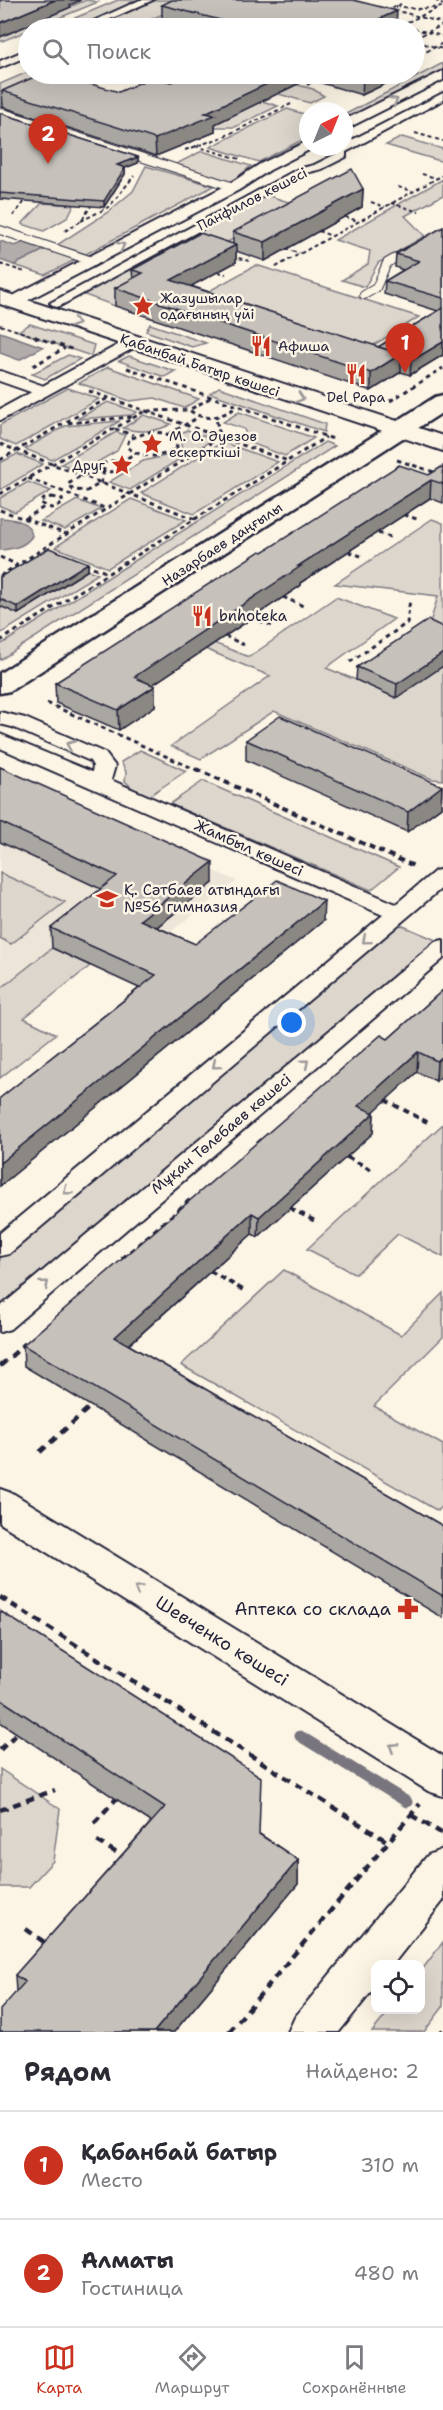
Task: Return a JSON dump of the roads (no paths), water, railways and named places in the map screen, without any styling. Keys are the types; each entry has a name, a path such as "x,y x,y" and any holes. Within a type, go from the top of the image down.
{"main road":[{"name":"Назарбаев даңғылы","path":"0,685 443,402"}],"street":[{"path":"106,18 148,0"},
{"path":"0,65 18,57"},
{"path":"353,121 443,75"},
{"name":"Панфилов көшесі","path":"56,303 302,171 342,155 340,151 443,96"},
{"name":"Панфилов көшесі","path":"7,300 92,261 234,187 265,167 299,150"},
{"name":"Қабанбай Батыр көшесі","path":"7,300 400,430"},
{"path":"400,430 443,444"},
{"path":"0,718 18,722 98,757 104,766 99,783"},
{"name":"Жамбыл көшесі","path":"0,740 398,913"},
{"path":"0,1247 398,913 433,873"},
{"name":"Мұқан Төлебаев көшесі","path":"0,1322 443,947"},
{"name":"Шевченко көшесі","path":"0,1504 443,1778"},
{"path":"311,2032 443,1868"}],"lane":[{"path":"0,112 84,137 100,145 234,187"},
{"path":"0,230 92,261"},
{"path":"364,295 376,288 387,263 414,248"},
{"path":"0,415 134,342"},
{"path":"0,376 44,391"}],"waterway":[{"path":"300,1736 407,1802"}],"place":[{"name":"Алматы","path":"48,164"},
{"name":"Жазушылар одағының үйі","path":"143,306"},
{"name":"Афиша","path":"261,346"},
{"name":"Қабанбай батыр","path":"405,373"},
{"name":"Del Papa","path":"356,374"},
{"name":"М. О. Әуезов ескерткіші","path":"152,444"},
{"name":"Друг","path":"122,465"},
{"name":"bnhoteka","path":"202,616"},
{"name":"Қ. Сәтбаев атындағы №56 гимназия","path":"107,899"},
{"name":"Аптека со склада","path":"408,1609"}]}
